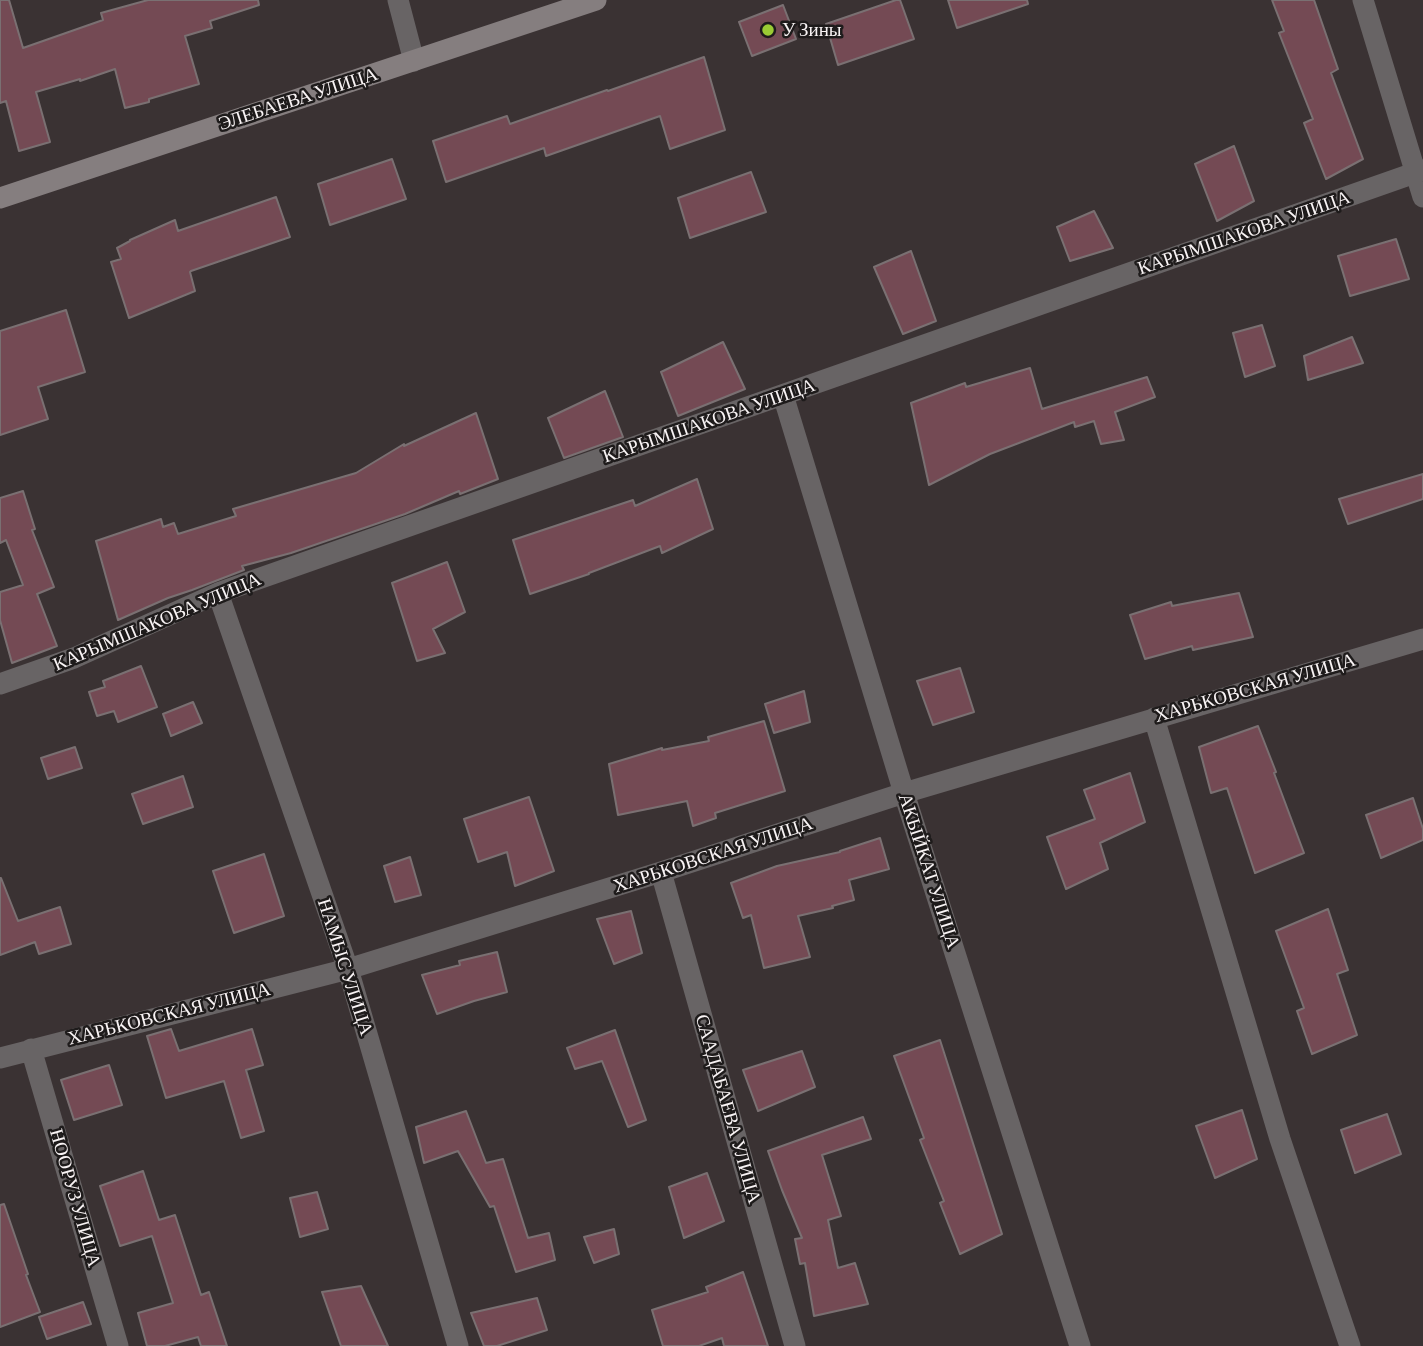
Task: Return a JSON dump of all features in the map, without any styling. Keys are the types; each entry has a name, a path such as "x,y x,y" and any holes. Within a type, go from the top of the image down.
{"street":[{"path":"398,0 414,61"},
{"name":"ЭЛЕБАЕВА УЛИЦА","path":"0,198 596,0"},
{"path":"1363,0 1419,172 1423,197"},
{"name":"КАРЫМШАКОВА УЛИЦА","path":"0,684 74,658 218,593 1419,172"},
{"name":"АКЫЙКАТ УЛИЦА","path":"783,395 904,793 1080,1346"},
{"name":"НАМЫС УЛИЦА","path":"218,593 348,969 458,1346"},
{"name":"ХАРЬКОВСКАЯ УЛИЦА","path":"0,1058 348,969 904,793 1423,639"},
{"path":"1154,718 1280,1139 1350,1346"},
{"name":"СААДАБАЕВА УЛИЦА","path":"661,872 795,1346"},
{"name":"НООРУЗ УЛИЦА","path":"31,1049 118,1346"}],"building":[{"path":"0,0 9,0 23,48 103,20 101,13 148,0 258,0 259,5 210,21 212,28 185,36 199,84 125,108 115,69 36,92 50,142 19,151 6,101 0,103"},
{"path":"900,0 914,39 838,65 826,24"},
{"path":"948,0 1027,0 1028,4 957,28"},
{"path":"1272,0 1314,0 1338,69 1331,73 1363,159 1326,179 1304,123 1313,119 1279,33 1284,31"},
{"name":"У Зины","path":"783,5 796,39 752,56 739,22"},
{"path":"704,57 725,130 670,149 660,116 546,156 544,148 446,182 433,141 507,116 510,124"},
{"path":"1234,146 1254,201 1217,221 1195,164"},
{"path":"392,159 406,199 330,225 318,184"},
{"path":"751,172 766,212 690,238 678,198"},
{"path":"276,197 290,237 191,271 195,291 129,318 111,262 121,259 117,248 175,220 178,231"},
{"path":"1094,211 1113,248 1070,261 1057,227"},
{"path":"1396,239 1409,279 1350,296 1338,256"},
{"path":"911,251 936,321 903,334 874,267"},
{"path":"66,310 85,372 38,387 48,419 0,435 0,331"},
{"path":"1262,325 1275,366 1245,377 1233,333"},
{"path":"1352,337 1363,363 1308,380 1304,356"},
{"path":"723,342 745,389 678,416 661,372"},
{"path":"1030,368 1042,409 1147,377 1155,397 1115,412 1124,440 1101,444 1094,421 1075,427 1074,422 990,454 929,485 911,403 965,383 966,387"},
{"path":"605,391 623,437 564,458 548,418"},
{"path":"476,413 498,479 291,553 242,566 244,570 118,620 96,541 161,519 163,527 174,523 178,534 236,516 233,509 356,473 404,444"},
{"path":"1423,474 1423,499 1348,524 1339,499"},
{"path":"697,479 713,529 662,553 660,546 530,594 513,540 633,500 635,506"},
{"path":"23,491 35,529 32,530 54,587 37,594 57,646 12,663 0,620 0,592 23,585 6,540 0,543 0,498"},
{"path":"447,562 465,612 433,629 445,653 417,661 392,583"},
{"path":"1239,593 1253,637 1193,650 1192,646 1145,659 1130,615 1171,602 1172,606"},
{"path":"141,666 157,707 118,722 114,711 97,716 89,692 105,687 103,681"},
{"path":"960,668 974,712 933,725 917,681"},
{"path":"804,691 810,722 774,733 765,704"},
{"path":"193,702 202,723 171,736 163,714"},
{"path":"764,721 785,791 715,813 716,818 693,826 687,801 618,815 609,764 662,748 709,741 708,737"},
{"path":"1258,726 1304,853 1255,873 1227,788 1211,793 1199,747"},
{"path":"75,747 82,768 48,779 41,758"},
{"path":"1130,773 1145,822 1100,843 1108,869 1066,889 1047,837 1095,819 1084,790"},
{"path":"183,776 193,807 143,824 132,794"},
{"path":"529,797 554,871 515,886 507,852 478,862 464,819"},
{"path":"1413,798 1423,829 1423,840 1381,858 1366,815"},
{"path":"880,838 889,869 849,880 854,900 798,916 810,957 764,968 751,915 743,918 731,883 777,866 840,852"},
{"path":"264,854 284,916 234,933 213,871"},
{"path":"410,857 421,895 395,902 384,866"},
{"path":"0,878 18,921 60,907 71,944 39,954 35,942 0,955"},
{"path":"1328,909 1348,970 1337,974 1357,1035 1312,1054 1297,1011 1304,1008 1276,931"},
{"path":"631,911 642,953 614,964 597,919"},
{"path":"497,952 507,992 437,1014 422,975 460,965 459,961"},
{"path":"171,1029 179,1051 252,1029 263,1065 246,1070 264,1131 241,1138 224,1081 166,1098 147,1036"},
{"path":"615,1030 646,1120 628,1127 602,1061 575,1069 567,1048"},
{"path":"940,1040 1002,1234 960,1254 940,1203 944,1201 920,1140 924,1138 894,1056"},
{"path":"802,1051 815,1087 758,1111 743,1070"},
{"path":"109,1065 122,1105 74,1120 61,1080"},
{"path":"1242,1110 1257,1159 1215,1178 1196,1126"},
{"path":"466,1111 486,1163 503,1159 528,1238 549,1233 555,1260 516,1272 494,1206 490,1207 458,1151 424,1163 416,1127"},
{"path":"1387,1114 1401,1154 1355,1173 1341,1130"},
{"path":"863,1117 871,1139 822,1155 841,1216 828,1220 838,1268 855,1263 868,1304 814,1316 805,1263 800,1264 795,1239 802,1238 768,1151"},
{"path":"143,1171 159,1220 175,1215 201,1295 209,1292 227,1346 201,1346 198,1337 165,1346 147,1346 138,1313 173,1303 152,1236 120,1246 100,1186"},
{"path":"707,1173 724,1221 684,1238 669,1187"},
{"path":"317,1192 328,1229 300,1237 290,1198"},
{"path":"4,1204 40,1312 0,1327 0,1205"},
{"path":"614,1229 619,1254 594,1263 584,1237"},
{"path":"743,1272 768,1346 724,1346 722,1338 699,1346 663,1346 652,1310 708,1292 706,1287"},
{"path":"361,1286 388,1346 341,1346 322,1292"},
{"path":"537,1298 547,1330 497,1346 484,1346 471,1313"},
{"path":"83,1302 91,1324 47,1339 39,1317"}],"place":[{"name":"У Зины","path":"768,30"}]}
